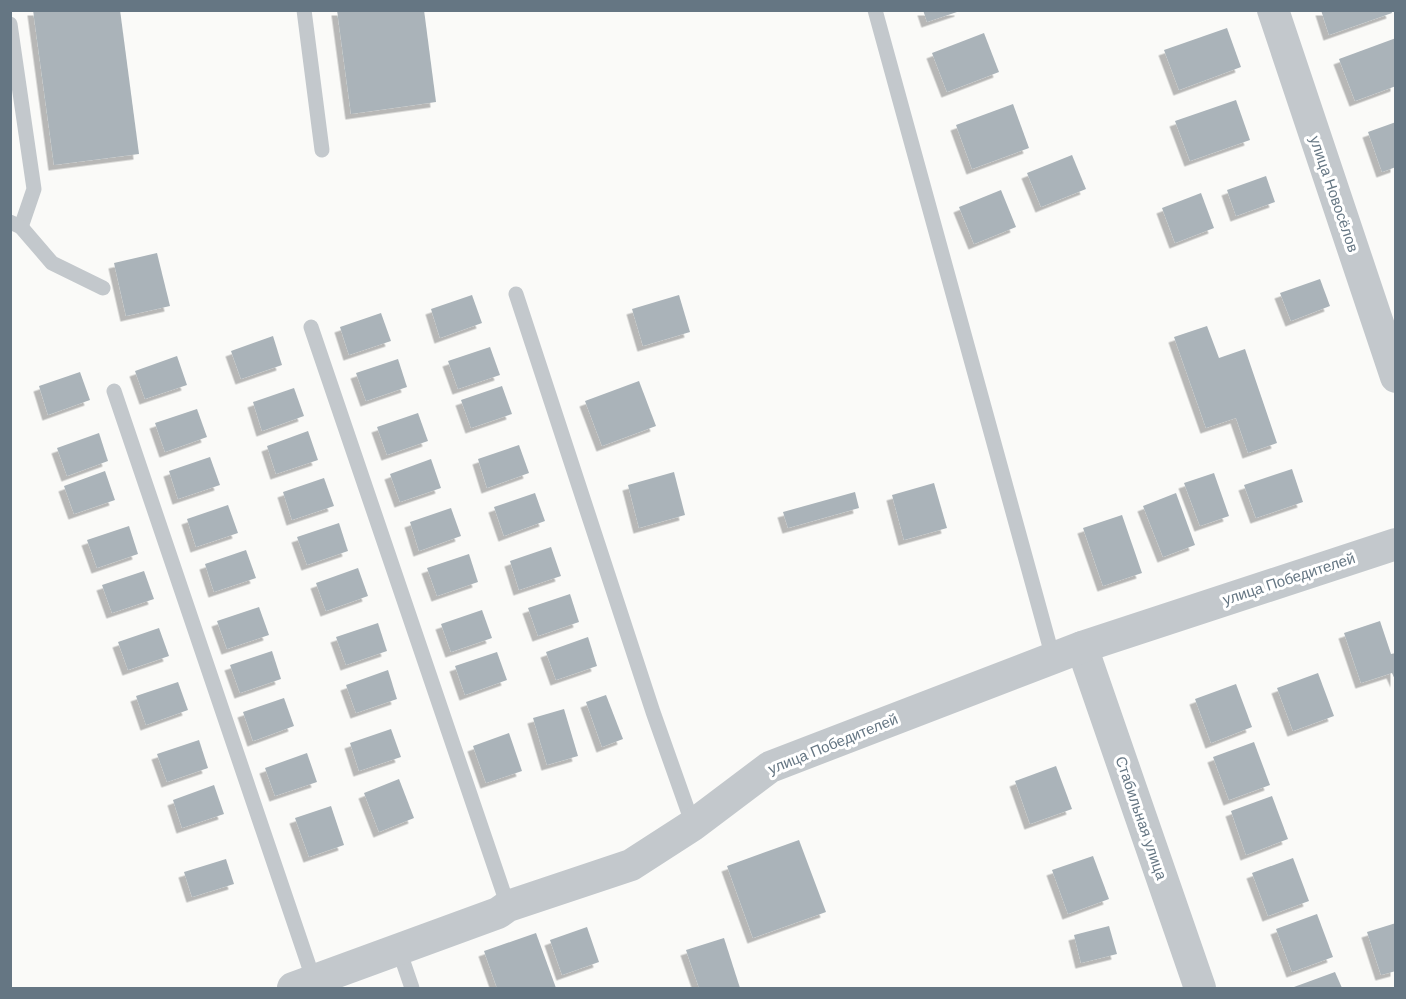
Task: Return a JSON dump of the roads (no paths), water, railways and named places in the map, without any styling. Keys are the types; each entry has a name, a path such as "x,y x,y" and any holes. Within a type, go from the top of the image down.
{"street":[{"name":"улица Новосёлов","path":"1273,10 1395,376"},
{"name":"улица Победителей","path":"303,985 498,913 508,906 631,865 693,825 770,767 1082,647 1395,544"},
{"name":"Стабильная улица","path":"1082,647 1200,988"}],"lane":[{"path":"304,10 322,150"},
{"path":"874,10 1053,658"},
{"path":"10,24 34,189 16,225 52,263 103,288"},
{"path":"516,294 653,712 693,825"},
{"path":"311,327 508,906"},
{"path":"114,391 303,985"},
{"path":"399,950 412,988"}]}
